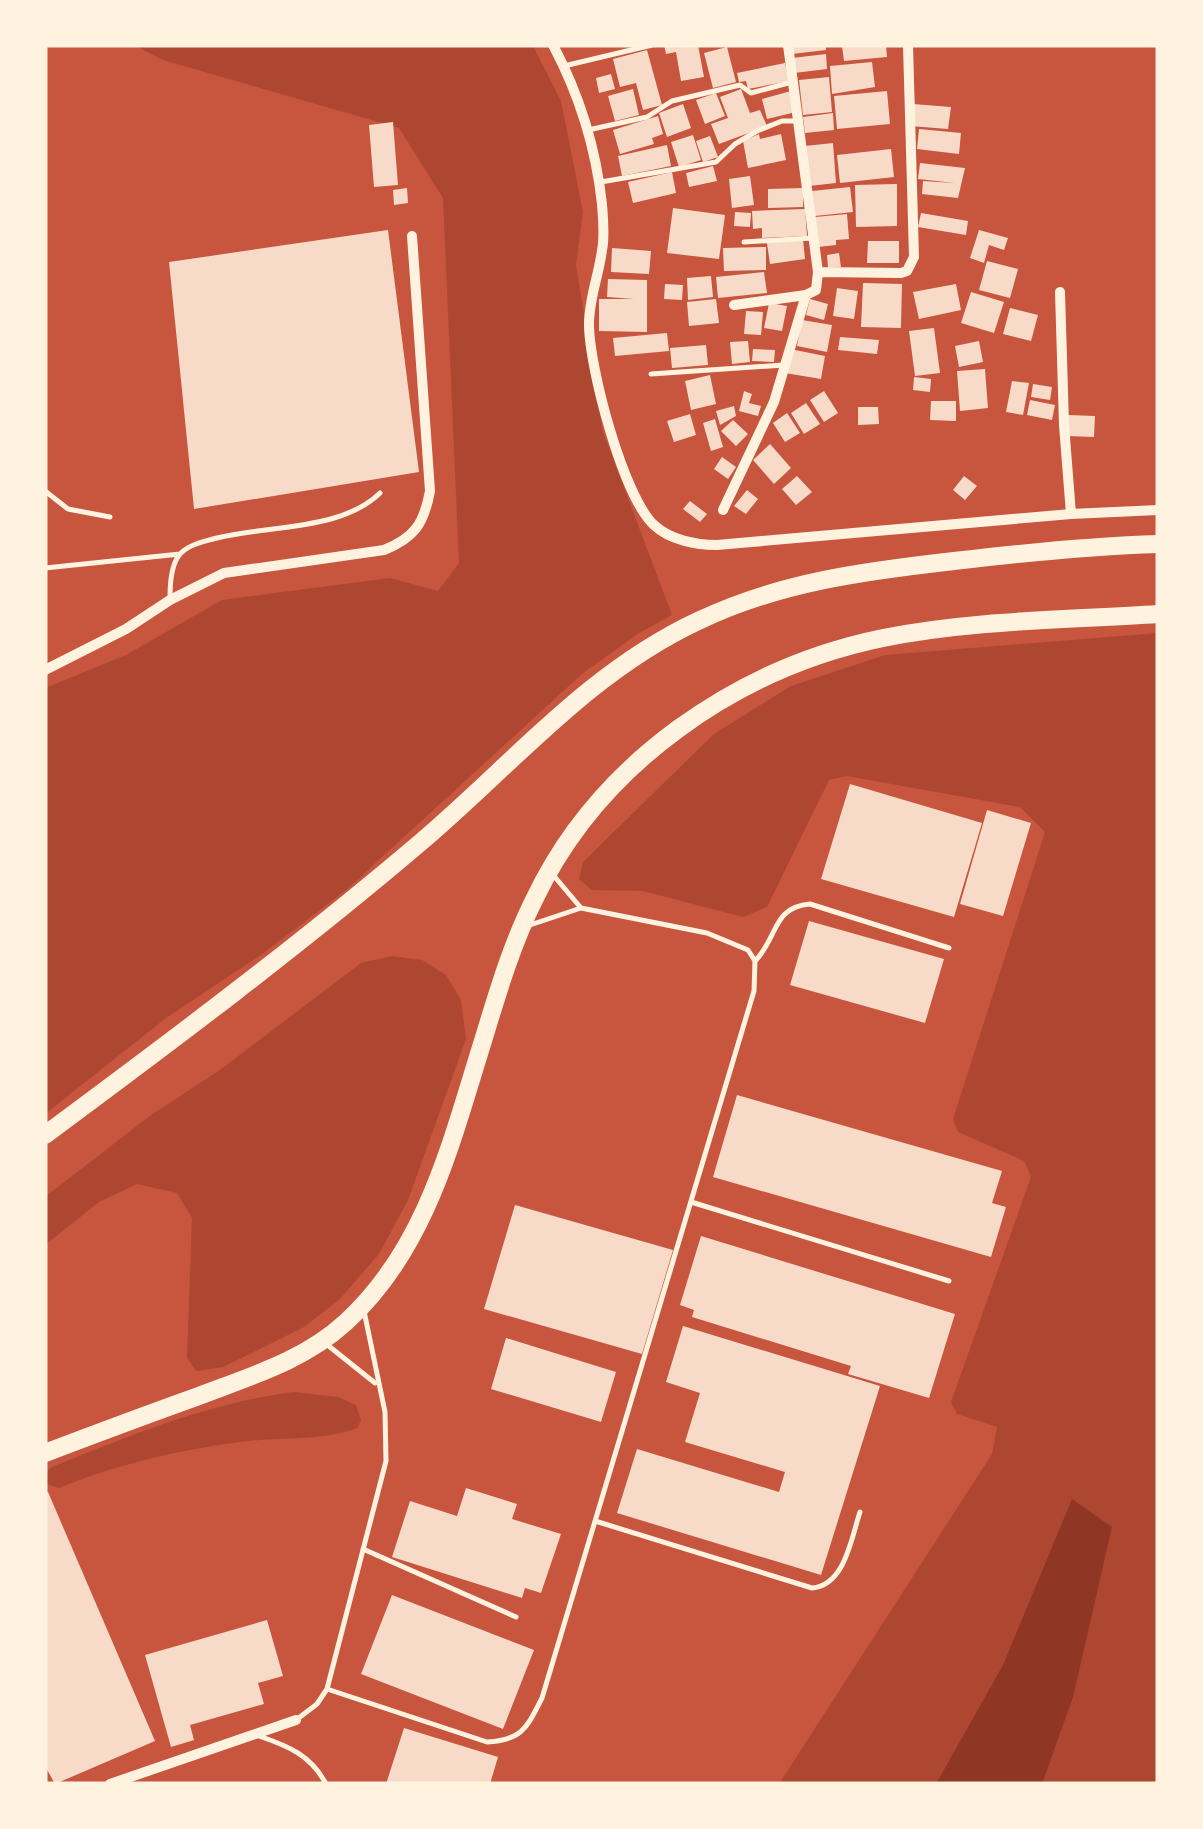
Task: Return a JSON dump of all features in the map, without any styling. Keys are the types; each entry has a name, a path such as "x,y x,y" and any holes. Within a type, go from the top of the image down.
{"main road":[{"path":"45,1135 277,962 425,839 589,688 649,647 749,599 800,584 861,572 1042,551 1158,544"},
{"path":"45,1452 259,1373 322,1341 363,1305 399,1257 435,1192 521,928 550,870 601,800 636,762 684,724 734,692 846,647 935,630 1158,614"}],"street":[{"path":"553,45 588,130 598,182 603,248 590,297 594,365 614,443 641,510 656,526 695,545 1158,510"},
{"path":"734,305 806,295 816,290 816,238 788,45"},
{"path":"818,272 901,273 914,258 908,45"},
{"path":"45,670 126,630 170,600 224,573 384,550 405,542 419,529 430,492 412,236"},
{"path":"1060,292 1071,514"},
{"path":"723,510 774,402 806,295"},
{"path":"110,1784 296,1720"}],"lane":[{"path":"564,66 652,45"},
{"path":"588,130 647,117 672,101 740,85 752,93 795,82"},
{"path":"598,182 716,162 757,131 782,121 800,121"},
{"path":"744,242 816,238"},
{"path":"651,374 784,365"},
{"path":"45,490 68,509 110,518"},
{"path":"45,568 180,554 196,544 249,530 346,516 367,506 380,493"},
{"path":"170,600 170,578 180,554"},
{"path":"550,870 581,908"},
{"path":"754,961 787,910 810,904 949,948"},
{"path":"327,1689 488,1742 506,1741 528,1726 542,1698 754,991 754,961 748,950 707,932 581,908 521,928"},
{"path":"691,1202 949,1281"},
{"path":"296,1720 317,1704 327,1689 386,1461 384,1412 363,1305"},
{"path":"322,1341 377,1385"},
{"path":"594,1522 812,1588 822,1587 838,1575 860,1512"},
{"path":"363,1549 516,1617"},
{"path":"256,1735 307,1757 326,1784"}],"shaded area":[{"path":"134,45 533,46 561,101 583,212 576,265 603,432 672,615 583,673 346,890 261,955 166,1018 45,1114 45,688 126,655 222,600 390,578 438,591 459,563 443,198 399,128 163,60"},
{"path":"1158,633 1158,1784 779,1784 992,1454 997,1427 957,1414 951,1402 1031,1177 1024,1161 958,1132 953,1119 1045,832 1020,807 847,776 829,780 767,907 743,917 643,891 592,890 579,879 583,862 714,734 791,686 885,655"},
{"path":"392,956 422,960 446,975 461,1000 466,1039 408,1200 379,1254 339,1300 304,1327 266,1346 223,1367 196,1371 187,1358 192,1218 177,1193 137,1184 99,1202 45,1245 45,1197 361,963"},
{"path":"293,1392 338,1397 356,1405 361,1420 357,1428 331,1435 201,1448 128,1464 59,1488 47,1484 45,1473 52,1467 141,1432 231,1404"},
{"path":"1072,1499 1112,1527 1073,1697 1042,1784 936,1784 1003,1665"}],"building":[{"path":"664,45 698,45 704,77 681,81 676,52 666,54"},
{"path":"791,45 826,45 826,50 792,54"},
{"path":"886,45 887,57 844,61 842,46"},
{"path":"727,47 736,82 713,88 704,53"},
{"path":"647,50 662,105 643,110 636,83 620,87 613,59"},
{"path":"826,54 827,69 794,73 792,58"},
{"path":"872,62 875,87 832,94 830,66"},
{"path":"785,63 789,81 748,89 746,81 739,82 737,73"},
{"path":"611,74 615,89 599,93 596,78"},
{"path":"829,77 832,112 803,115 799,80"},
{"path":"633,89 639,115 615,121 608,96"},
{"path":"741,89 750,113 760,110 767,126 719,144 711,124 728,118 720,97"},
{"path":"791,91 796,112 767,119 762,99"},
{"path":"887,91 890,124 837,129 834,96"},
{"path":"716,93 725,116 705,124 696,100"},
{"path":"683,104 691,128 667,137 659,113"},
{"path":"913,104 951,107 948,129 910,126"},
{"path":"833,113 834,130 805,133 803,117"},
{"path":"658,116 663,134 652,138 654,144 620,154 613,130"},
{"path":"393,122 398,185 374,187 369,125"},
{"path":"919,129 961,133 959,154 917,149"},
{"path":"759,134 760,139 781,134 786,160 748,168 743,141"},
{"path":"693,135 701,160 679,167 671,142"},
{"path":"710,136 718,157 703,162 696,141"},
{"path":"833,143 836,183 809,186 805,146"},
{"path":"667,145 671,166 622,176 618,156"},
{"path":"891,149 894,177 840,183 837,155"},
{"path":"920,163 965,168 958,198 922,194 923,181 955,183 918,179"},
{"path":"713,166 717,181 689,187 686,173"},
{"path":"672,172 676,193 633,203 628,182"},
{"path":"750,176 754,205 732,208 729,179"},
{"path":"897,184 897,226 856,227 855,185"},
{"path":"850,187 853,212 815,216 812,191"},
{"path":"407,188 408,203 394,205 393,190"},
{"path":"803,188 803,207 768,208 768,189"},
{"path":"673,208 725,215 719,259 667,253"},
{"path":"805,209 807,236 762,238 762,228 753,229 752,211"},
{"path":"735,212 751,213 750,227 734,226"},
{"path":"921,213 968,221 966,235 918,227"},
{"path":"847,214 849,239 818,247 815,217"},
{"path":"388,230 419,472 194,509 169,262"},
{"path":"979,230 1008,238 1004,250 989,245 984,263 970,258"},
{"path":"803,239 805,259 770,264 767,243"},
{"path":"868,241 899,241 899,263 867,263"},
{"path":"766,247 766,270 724,271 723,248"},
{"path":"612,248 651,251 649,274 611,272"},
{"path":"839,253 841,267 828,268 827,255"},
{"path":"987,261 1018,269 1010,298 979,290"},
{"path":"764,272 767,293 718,298 716,277"},
{"path":"711,276 713,297 688,300 687,278"},
{"path":"608,279 647,280 647,332 599,331 599,299 634,299 607,297"},
{"path":"863,283 902,284 901,328 861,327"},
{"path":"665,284 683,285 682,300 664,299"},
{"path":"956,284 961,310 919,319 913,292"},
{"path":"837,288 858,291 854,319 833,316"},
{"path":"971,292 1004,302 994,333 961,323"},
{"path":"716,299 719,323 689,326 687,302"},
{"path":"810,299 828,304 824,320 806,315"},
{"path":"769,303 787,306 782,331 764,328"},
{"path":"1010,308 1038,315 1031,341 1003,334"},
{"path":"746,311 763,312 761,335 744,334"},
{"path":"802,320 832,325 827,352 797,346"},
{"path":"934,328 940,373 915,376 909,331"},
{"path":"667,333 669,351 615,356 613,338"},
{"path":"840,337 879,340 877,354 838,350"},
{"path":"748,341 750,362 732,364 730,342"},
{"path":"979,341 983,362 959,367 955,346"},
{"path":"706,345 708,365 672,368 670,348"},
{"path":"753,349 775,350 774,362 752,361"},
{"path":"790,349 825,356 821,379 785,373"},
{"path":"985,369 988,408 960,411 957,371"},
{"path":"710,375 716,404 691,410 685,381"},
{"path":"914,377 931,379 930,392 913,390"},
{"path":"1012,381 1029,383 1023,415 1006,412"},
{"path":"1033,384 1052,387 1050,400 1031,397"},
{"path":"744,391 752,394 749,403 761,406 758,416 739,411"},
{"path":"824,391 838,413 824,422 810,400"},
{"path":"1030,400 1055,405 1052,420 1027,415"},
{"path":"931,401 956,401 956,421 930,420"},
{"path":"806,403 820,424 804,434 791,413"},
{"path":"734,406 736,416 720,425 716,411"},
{"path":"858,407 878,407 879,424 858,425"},
{"path":"787,413 800,433 785,442 773,423"},
{"path":"690,414 696,435 674,442 667,421"},
{"path":"1068,415 1095,416 1094,437 1067,436"},
{"path":"715,419 723,447 711,451 703,423"},
{"path":"733,420 748,434 736,446 721,431"},
{"path":"770,444 791,468 774,484 753,460"},
{"path":"722,457 736,467 728,479 714,469"},
{"path":"797,476 812,492 796,505 782,489"},
{"path":"964,476 977,486 965,500 953,490"},
{"path":"747,490 758,499 746,514 734,506"},
{"path":"690,501 707,514 700,522 683,509"},
{"path":"850,784 982,823 954,917 821,879"},
{"path":"987,810 1031,823 1003,916 960,904"},
{"path":"809,921 944,959 925,1023 790,985"},
{"path":"737,1095 1002,1171 992,1203 1006,1207 991,1257 713,1177"},
{"path":"515,1205 673,1250 642,1354 484,1309"},
{"path":"701,1236 955,1314 929,1398 848,1374 851,1366 692,1317 694,1310 680,1305"},
{"path":"683,1326 880,1386 821,1575 617,1513 637,1449 779,1492 785,1472 685,1442 700,1393 666,1382"},
{"path":"506,1338 616,1372 601,1422 491,1389"},
{"path":"466,1488 517,1504 512,1519 561,1534 541,1593 525,1588 522,1598 392,1557 410,1501 457,1516"},
{"path":"48,1492 155,1741 55,1784 45,1766"},
{"path":"392,1595 534,1650 503,1729 361,1674"},
{"path":"267,1620 283,1676 258,1683 264,1704 190,1725 194,1740 171,1747 145,1655"},
{"path":"404,1728 498,1757 490,1784 386,1784"}]}
